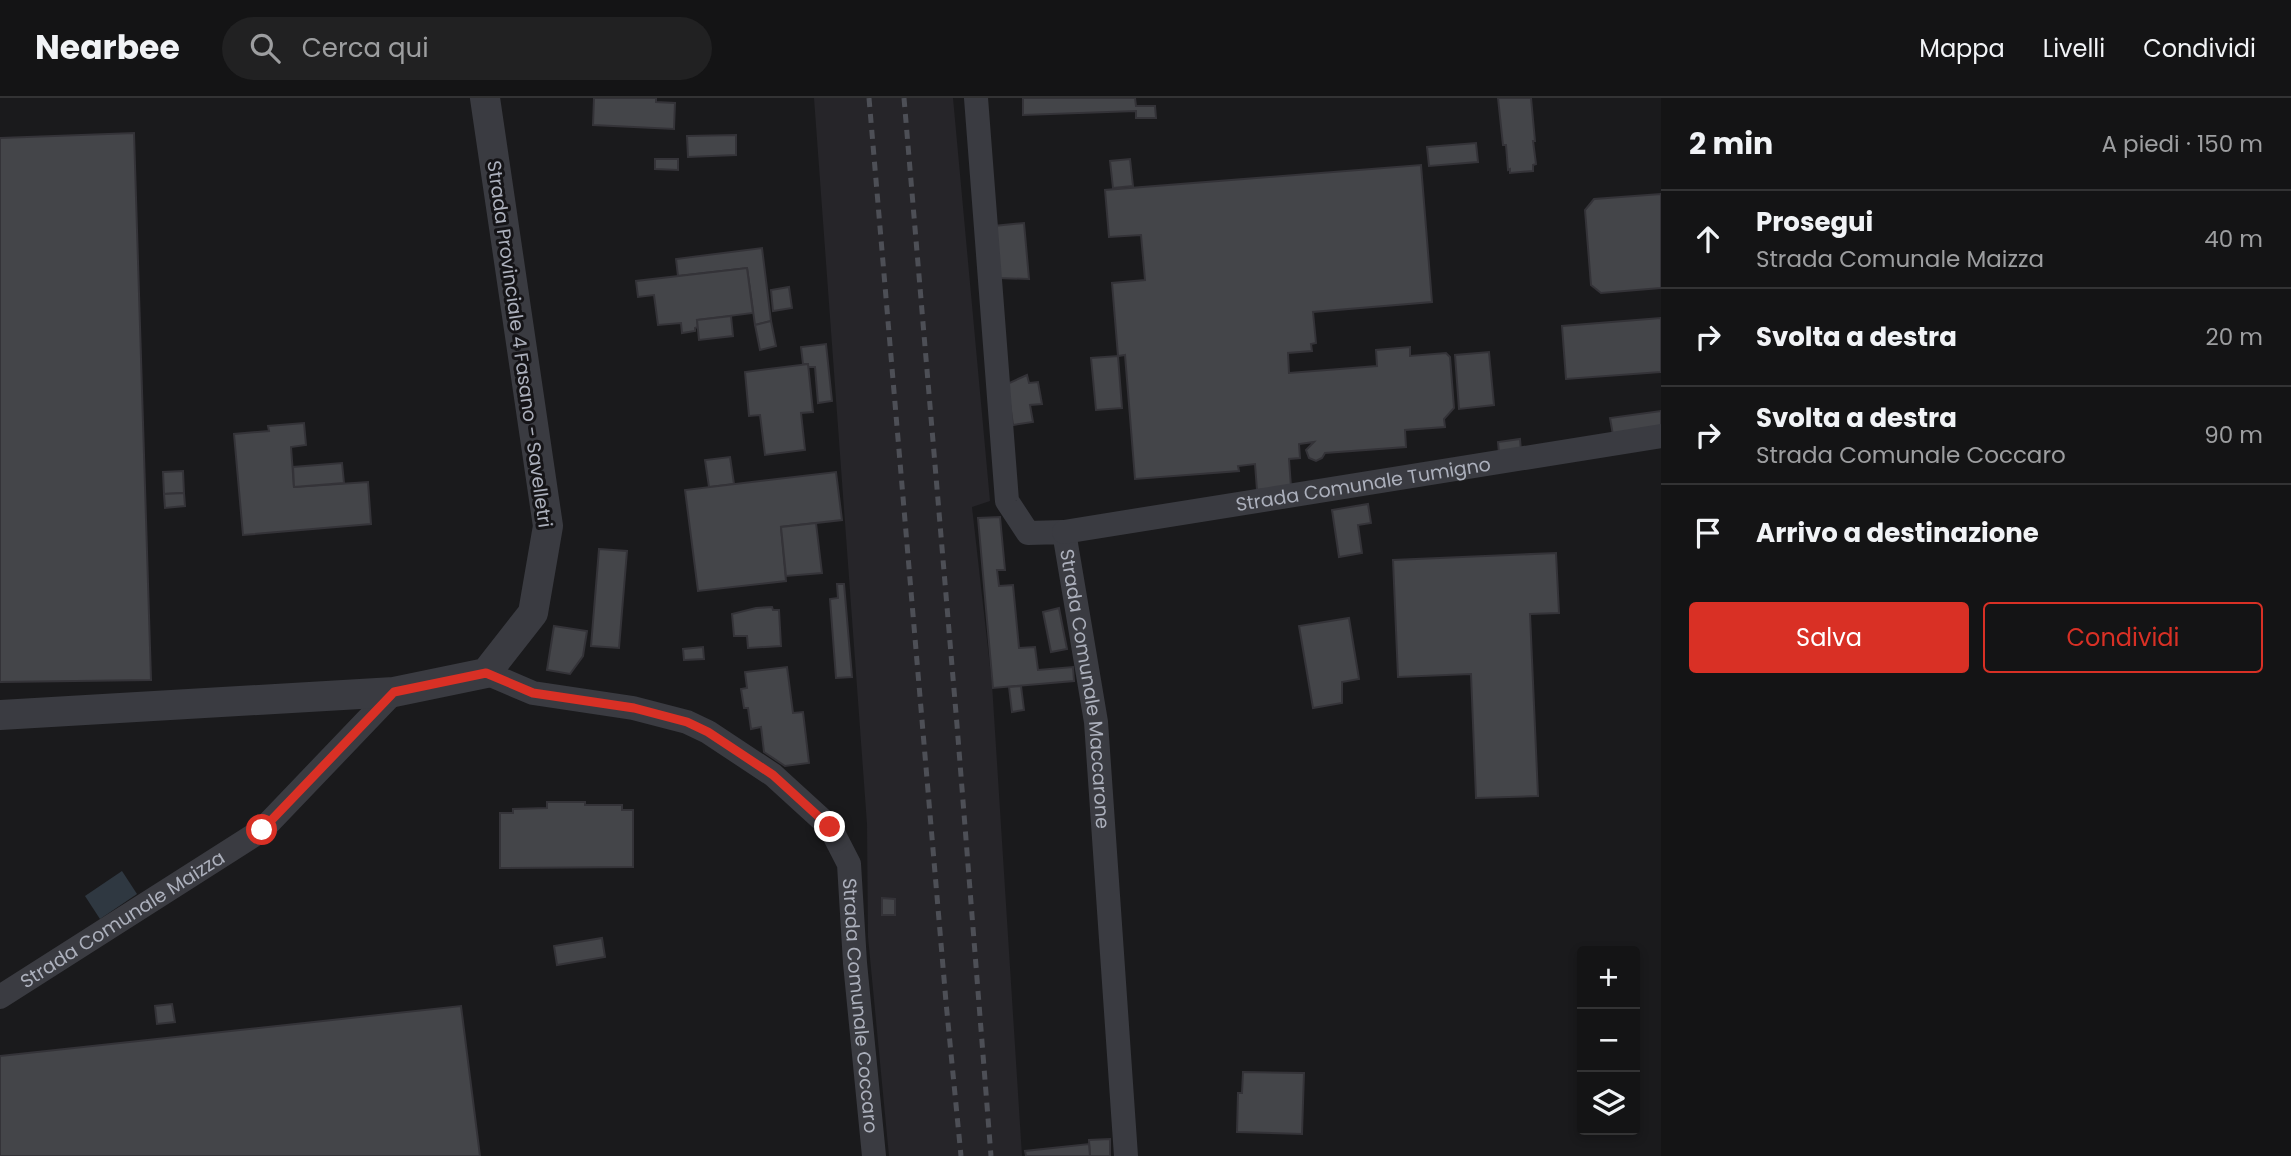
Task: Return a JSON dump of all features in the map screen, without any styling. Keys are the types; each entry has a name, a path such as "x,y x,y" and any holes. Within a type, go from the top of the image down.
{"street":[{"name":"Strada Provinciale 4 Fasano - Savelletri","path":"485,98 548,526 533,613 486,673"},
{"name":"Strada Comunale Maccarone","path":"976,98 1007,501 1028,533 1064,531 1096,722 1126,1156"},
{"name":"Strada Comunale Tumigno","path":"1064,531 1661,436"},
{"path":"0,715 394,692 486,673"},
{"name":"Strada Comunale Coccaro","path":"486,673 533,693 634,708 687,722 708,732 773,775 830,827 849,864 855,963 874,1156"},
{"name":"Strada Comunale Maizza","path":"0,997 262,830 394,692"}],"shaded area":[{"path":"814,98 953,98 990,501 972,507 992,684 1022,1156 889,1156 868,937 867,824"},
{"path":"122,871 137,894 100,919 85,896"}],"building":[{"path":"594,98 656,98 656,102 675,103 674,129 593,125"},
{"path":"1023,98 1135,98 1136,106 1155,106 1156,118 1136,118 1136,111 1023,115"},
{"path":"1498,98 1531,98 1536,164 1533,165 1533,171 1510,173 1510,169 1508,170"},
{"path":"134,133 151,680 0,682 0,138"},
{"path":"736,135 736,155 688,157 687,136"},
{"path":"1476,143 1478,162 1429,166 1427,147"},
{"path":"655,159 678,159 678,170 655,169"},
{"path":"1130,159 1133,186 1113,188 1110,161"},
{"path":"1421,165 1432,302 1313,312 1316,343 1311,344 1312,351 1288,353 1289,373 1377,366 1376,350 1410,347 1410,356 1446,353 1450,357 1454,408 1444,419 1445,427 1405,430 1406,447 1325,453 1316,461 1309,458 1306,450 1314,442 1299,444 1300,458 1289,459 1291,487 1257,490 1255,464 1238,466 1239,471 1135,479 1125,355 1118,356 1112,283 1145,280 1141,235 1109,237 1105,190"},
{"path":"1661,194 1661,288 1601,293 1591,285 1585,210 1594,199"},
{"path":"1024,223 1029,279 998,278 994,226"},
{"path":"762,248 771,321 755,325 747,268 678,276 676,259"},
{"path":"747,268 753,313 697,320 698,327 695,331 682,333 681,323 658,325 654,295 638,297 636,281"},
{"path":"789,287 792,308 773,311 771,290"},
{"path":"731,316 733,336 699,340 697,320"},
{"path":"1661,318 1661,372 1566,379 1562,326"},
{"path":"771,321 776,346 760,350 755,325"},
{"path":"826,344 832,401 818,403 815,367 803,364 801,347"},
{"path":"1489,352 1494,405 1459,409 1455,355"},
{"path":"1118,356 1122,408 1096,410 1091,358"},
{"path":"808,364 813,412 801,413 805,450 765,455 760,415 749,416 745,372"},
{"path":"1027,375 1029,383 1038,382 1042,404 1030,405 1033,422 1013,425 1007,384"},
{"path":"1661,411 1661,429 1613,435 1610,418"},
{"path":"304,423 306,445 291,447 294,487 368,482 371,524 243,535 234,434 269,431 268,426"},
{"path":"1520,439 1521,451 1499,453 1498,442"},
{"path":"730,457 734,484 709,487 705,460"},
{"path":"342,463 344,483 294,487 293,467"},
{"path":"183,471 184,493 164,494 163,472"},
{"path":"836,472 842,520 781,527 786,581 698,591 685,490"},
{"path":"184,493 185,506 165,508 164,494"},
{"path":"1368,504 1371,523 1358,525 1362,553 1339,557 1332,510"},
{"path":"1000,517 1005,570 997,570 999,586 1013,585 1019,648 1035,647 1038,670 1073,667 1074,681 993,688 978,518"},
{"path":"816,523 822,573 786,576 781,527"},
{"path":"599,549 627,551 619,648 591,646"},
{"path":"1556,553 1559,613 1530,614 1538,796 1476,798 1471,674 1398,677 1393,560"},
{"path":"837,584 844,584 852,677 836,678 830,599 838,598"},
{"path":"772,607 773,610 779,610 781,646 748,648 747,636 734,636 732,614"},
{"path":"1059,608 1067,649 1051,652 1043,612"},
{"path":"1349,618 1359,679 1342,682 1342,703 1313,708 1299,626"},
{"path":"554,626 587,631 583,656 570,674 547,670"},
{"path":"703,647 704,659 684,660 683,649"},
{"path":"787,667 793,713 803,712 809,763 785,766 764,752 761,727 751,729 748,708 744,708 741,689 747,688 745,672"},
{"path":"1021,686 1024,710 1012,712 1009,687"},
{"path":"547,802 622,805 622,810 633,810 633,867 500,868 500,813 513,813 513,809 547,808"},
{"path":"882,898 895,899 895,915 882,915"},
{"path":"602,938 605,957 557,965 554,946"},
{"path":"172,1004 175,1022 157,1024 155,1006"},
{"path":"461,1006 480,1156 0,1156 0,1056"},
{"path":"1243,1072 1304,1073 1302,1134 1237,1132 1238,1093 1242,1093"},
{"path":"1110,1139 1110,1156 1090,1156 1089,1140"},
{"path":"1089,1144 1090,1156 1026,1156 1025,1151"}],"railway":[{"path":"869,98 961,1156"},
{"path":"904,98 991,1156"}],"route":[{"path":"262,830 394,692 486,673 533,693 634,708 687,722 708,732 773,775 830,827"}]}
